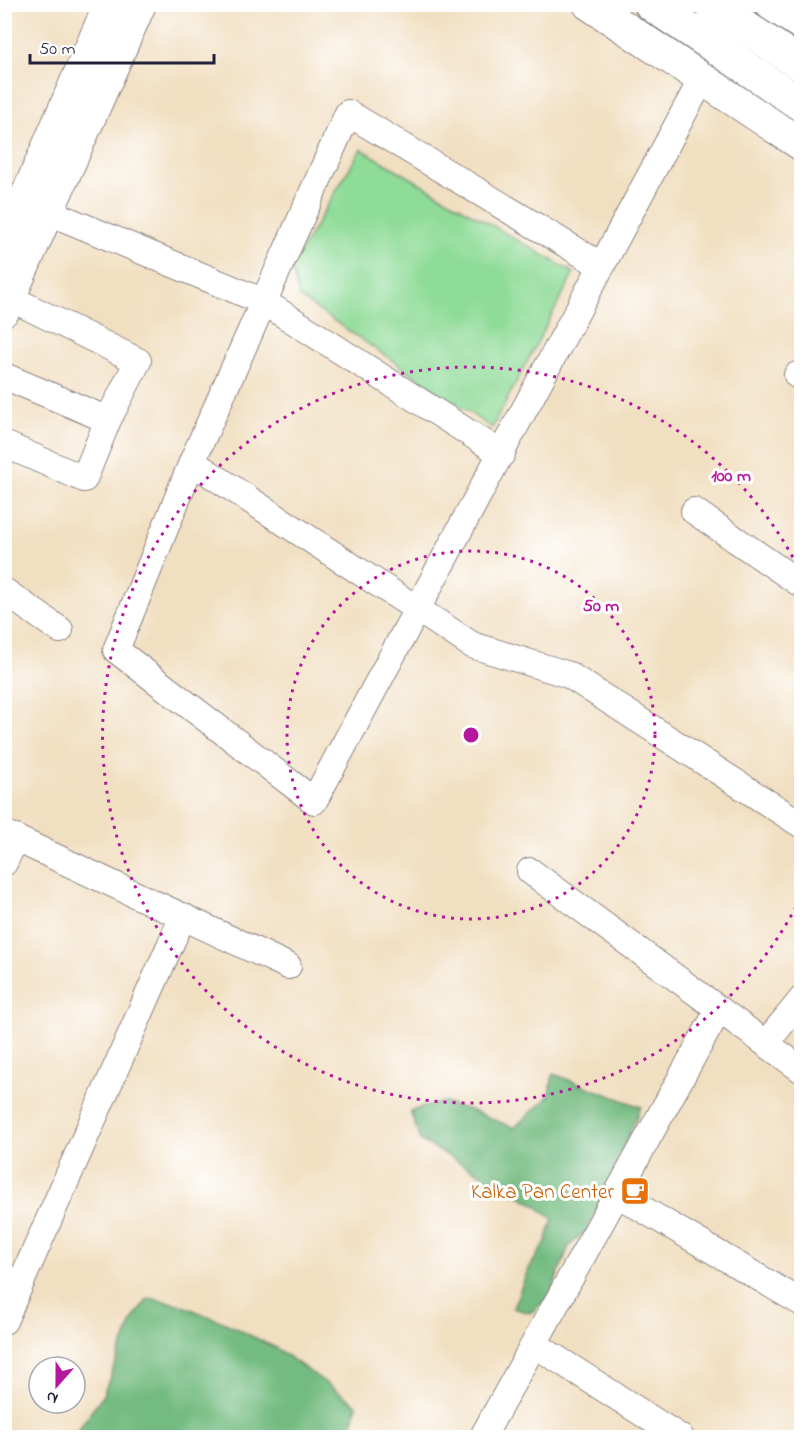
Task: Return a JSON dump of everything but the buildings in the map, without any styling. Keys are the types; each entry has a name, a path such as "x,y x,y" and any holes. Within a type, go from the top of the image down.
{"highway":[{"path":"651,4 801,105"},
{"path":"710,4 801,65"}],"street":[{"path":"4,444 84,479 108,420 138,361 7,304 37,207 110,4"},
{"path":"4,248 37,207 140,4"},
{"path":"589,4 801,145"},
{"path":"771,4 801,24"},
{"path":"602,266 348,113 192,462 116,650 314,801 419,610 702,79"},
{"path":"37,207 264,302 502,454"},
{"path":"4,376 108,420"},
{"path":"192,462 472,645 569,675 801,825"},
{"path":"694,511 801,585"},
{"path":"4,591 60,630"},
{"path":"4,863 10,835 288,966"},
{"path":"530,871 801,1070"},
{"path":"4,1321 183,916"},
{"path":"766,1043 801,999"},
{"path":"482,1437 719,1009"},
{"path":"617,1194 801,1303"},
{"path":"534,1344 681,1437"}],"green space":[{"path":"361,149 574,273 492,428 299,297 291,267"},
{"path":"553,1074 641,1107 587,1230 569,1246 549,1298 530,1313 513,1308 528,1270 546,1242 553,1219 534,1204 420,1140 410,1111 443,1102 476,1112 514,1128 549,1096"},
{"path":"148,1298 178,1304 223,1322 276,1348 357,1405 349,1437 73,1437 103,1395 133,1319"}],"place":[{"name":"Kalka Pan Center","path":"635,1191"}]}
